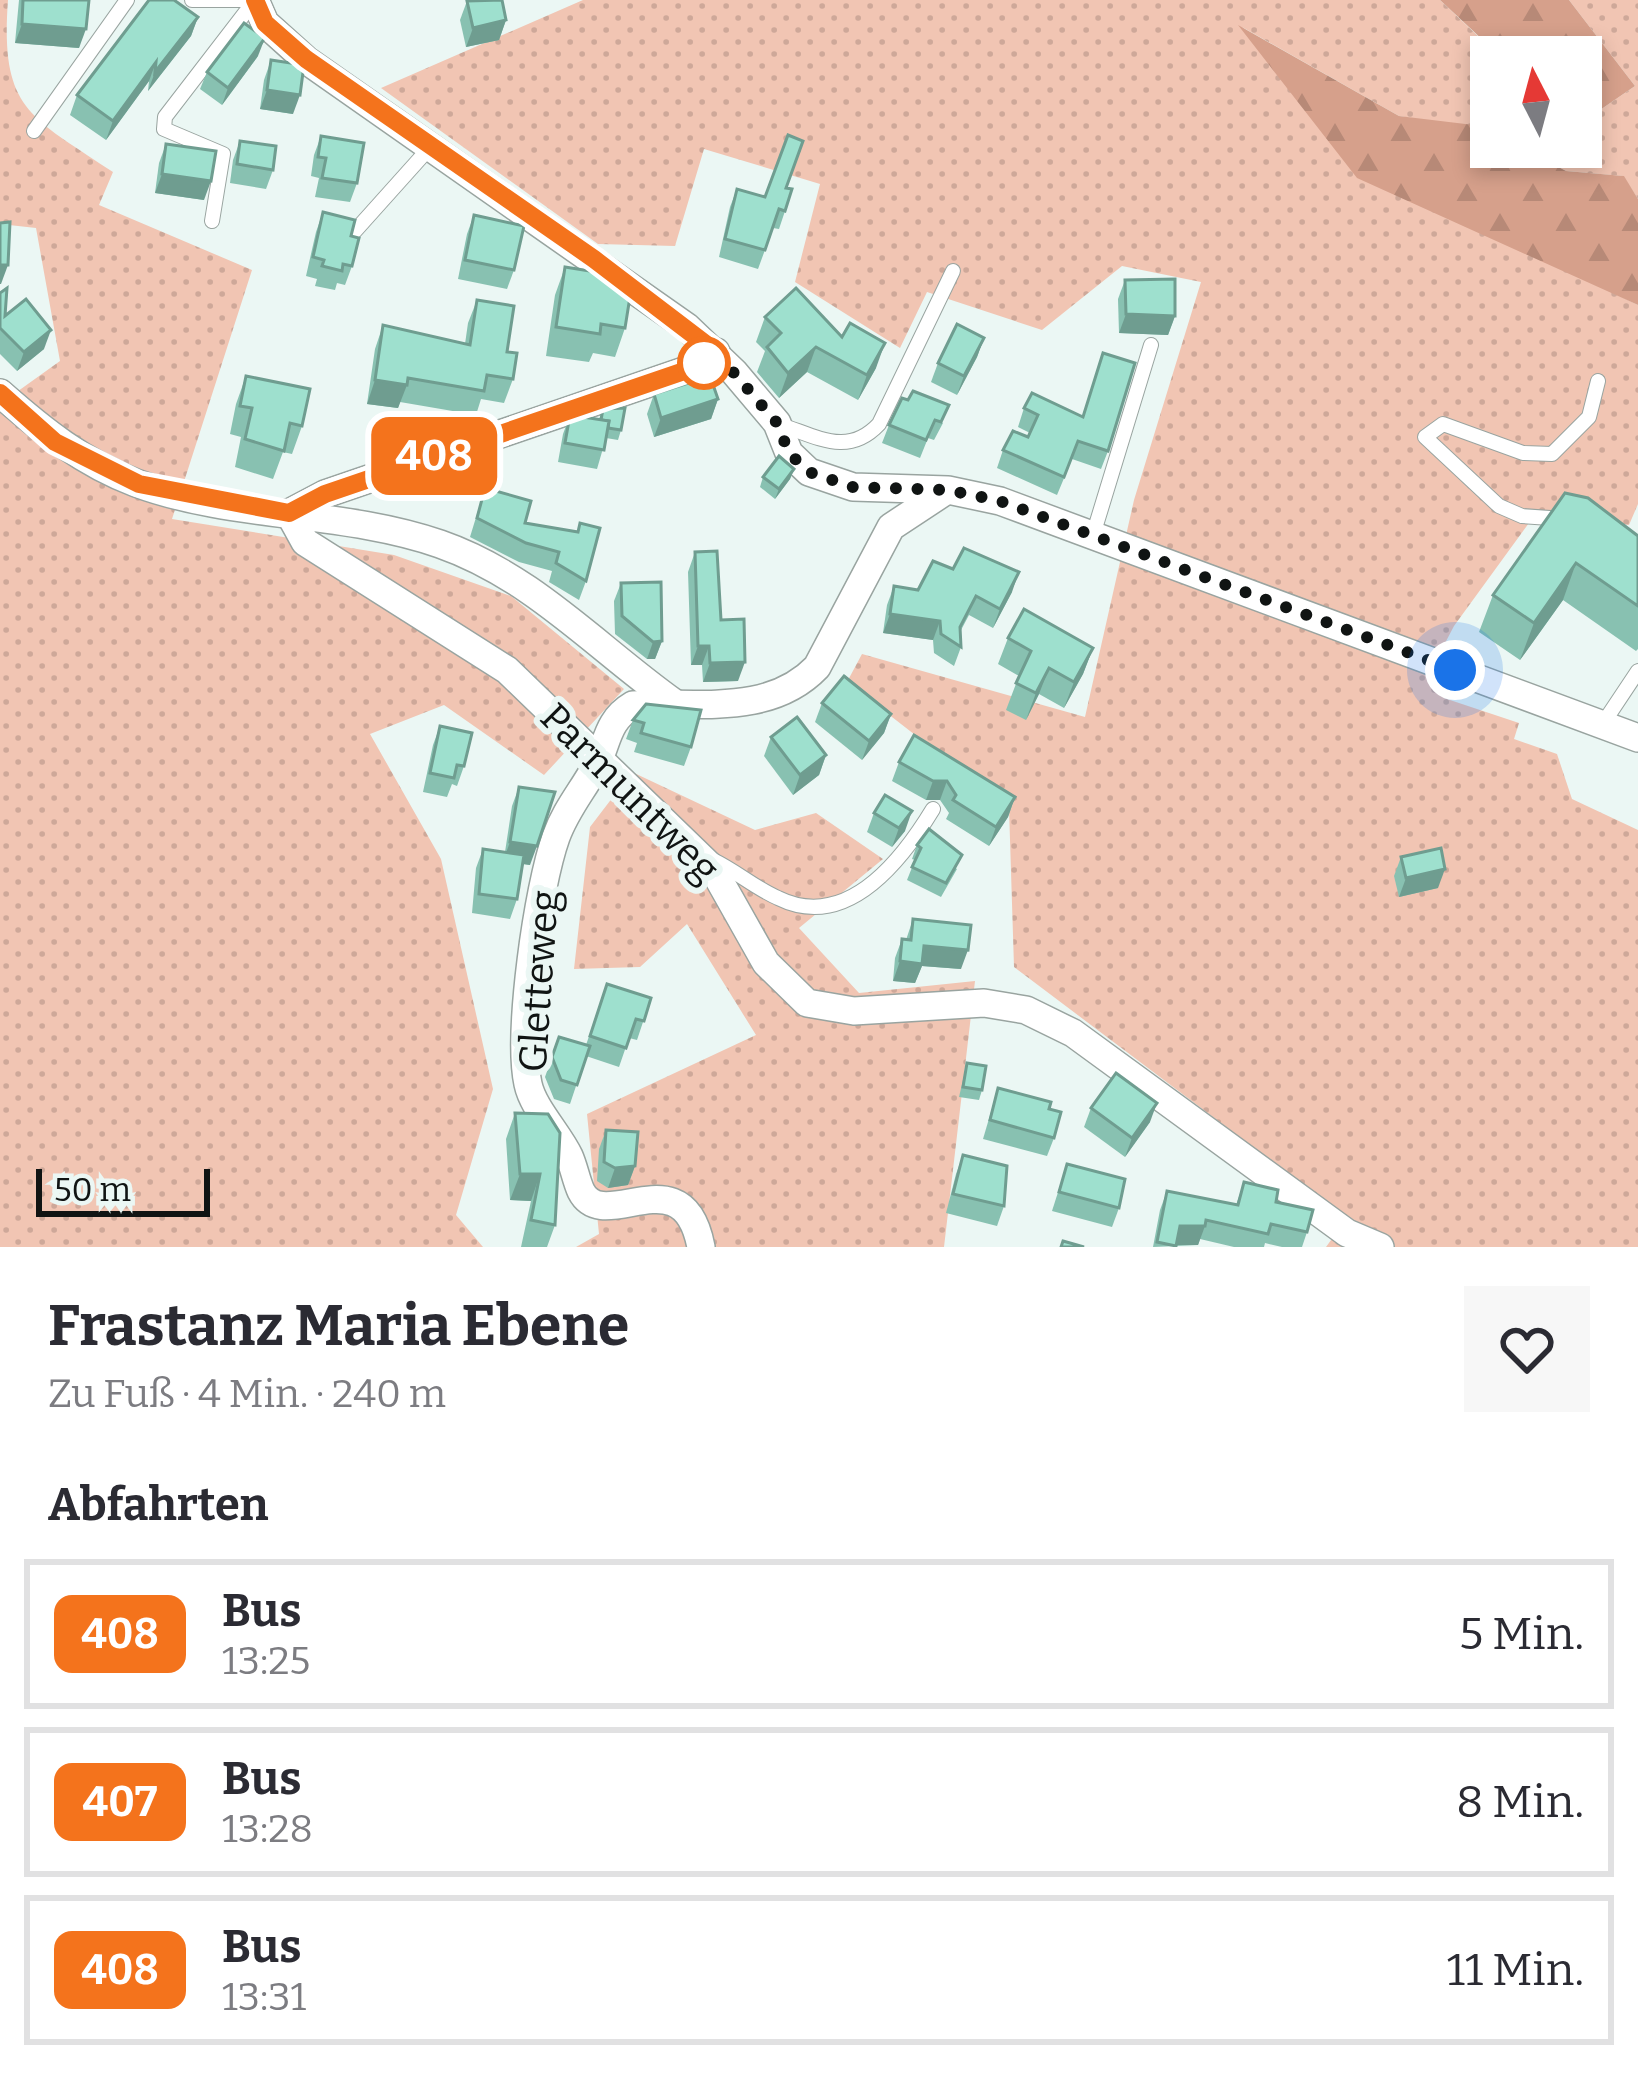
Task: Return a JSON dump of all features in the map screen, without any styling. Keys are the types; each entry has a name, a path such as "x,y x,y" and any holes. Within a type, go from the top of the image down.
{"street":[{"path":"255,0 265,23 306,59 649,298 716,352 777,423 789,453 809,472 853,487 948,490 1000,501 1637,735"},
{"path":"289,513 325,494 693,368 716,352"},
{"path":"0,393 55,442 139,484 385,527 493,568 541,596 673,702"},
{"path":"597,758 616,714 633,705 747,702 775,697 800,685 818,667 891,527 948,490"},
{"name":"Parmuntweg","path":"289,513 304,542 507,670 713,869 766,963 807,1003 854,1011 984,1003 1026,1010 1072,1033 1343,1240"},
{"name":"Gletteweg","path":"597,758 566,812 547,870 529,1007 528,1085 570,1158 583,1196 595,1205 676,1202 693,1214 701,1247"},
{"path":"1343,1240 1380,1247"}],"lane":[{"path":"34,131 127,0"},
{"path":"192,0 255,0"},
{"path":"212,221 223,154 178,139 164,129 165,117 255,0"},
{"path":"356,231 433,144"},
{"path":"777,423 826,443 866,438 879,424 953,271"},
{"path":"1093,535 1151,345"},
{"path":"1588,530 1571,520 1522,516 1499,506 1425,437 1443,424 1523,453 1552,454 1589,417 1598,381"},
{"path":"1602,725 1638,671"},
{"path":"692,850 780,900 814,907 851,898 878,880 907,852 933,809"}],"shaded area":[{"path":"0,0 8,0 9,65 26,106 60,137 113,172 99,205 252,270 172,519 394,555 511,596 624,689 544,775 444,705 370,734 441,859 493,1089 456,1215 483,1247 0,1247 0,404 60,361 36,228 0,224"},
{"path":"583,0 1440,0 1478,36 1470,36 1470,128 1399,116 1242,27 1525,250 1638,305 1638,504 1629,525 1537,512 1454,626 1431,670 1449,681 1444,698 1519,723 1514,739 1557,754 1572,799 1638,830 1638,1247 1326,1247 1347,1218 1014,967 1009,808 847,682 862,654 1085,717 1134,500 1201,282 1122,266 1042,330 927,292 900,348 795,282 820,184 704,149 675,246 598,244 381,88"},
{"path":"1569,0 1638,0 1638,199 1623,176 1560,168 1602,168 1602,109 1635,86 1602,43 1602,36 1597,36"},
{"path":"632,772 755,830 816,813 883,859 799,928 859,993 975,981 944,1247 576,1247 599,1234 587,1114 756,1035 687,924 640,967 574,969 590,827"}],"green space":[{"path":"1440,0 1569,0 1597,36 1479,36"},
{"path":"1238,25 1399,116 1470,125 1470,168 1560,168 1624,176 1638,199 1638,305 1357,178"},
{"path":"1602,43 1635,86 1602,109"}],"building":[{"path":"23,0 89,0 86,29 22,24"},
{"path":"149,0 174,0 198,17 155,72 156,62 113,121 77,95"},
{"path":"502,0 506,20 473,28 467,1"},
{"path":"244,23 265,38 228,88 207,72"},
{"path":"271,60 304,65 300,95 267,90"},
{"path":"788,135 803,141 786,188 792,189 785,211 779,209 765,250 725,239 737,189 765,197"},
{"path":"321,136 364,143 357,183 322,178 326,158 318,157"},
{"path":"240,141 276,146 273,170 237,164"},
{"path":"166,144 216,151 211,181 162,174"},
{"path":"323,212 355,220 351,236 359,238 352,266 343,264 342,271 322,266 324,260 313,257"},
{"path":"474,215 524,226 514,270 465,260"},
{"path":"10,222 8,265 0,265 0,223"},
{"path":"565,267 633,278 625,328 601,324 600,334 556,327"},
{"path":"1175,279 1175,316 1126,314 1125,280"},
{"path":"7,288 5,316 26,299 51,330 24,352 0,328 0,293"},
{"path":"796,288 842,337 850,323 885,343 867,375 816,347 788,373 767,347 781,333 765,317"},
{"path":"477,300 514,306 507,352 517,353 513,379 487,375 484,391 408,378 407,385 375,380 383,325 470,345"},
{"path":"957,324 984,338 964,376 938,363"},
{"path":"1103,353 1135,363 1108,451 1078,441 1064,477 1003,450 1013,431 1028,437 1038,415 1024,408 1032,393 1083,417"},
{"path":"246,376 310,389 302,426 290,423 284,451 245,439 252,408 240,406"},
{"path":"710,376 718,399 661,418 654,394"},
{"path":"913,391 949,405 926,440 889,425 902,398 908,400"},
{"path":"625,408 621,430 608,428 609,421 601,420 603,409"},
{"path":"570,415 609,421 604,450 565,443"},
{"path":"779,456 794,469 779,489 763,477"},
{"path":"485,488 531,501 525,523 578,532 580,523 600,528 586,581 556,563 559,552 526,543 477,518"},
{"path":"1565,493 1588,498 1638,536 1638,606 1576,563 1534,623 1493,595"},
{"path":"964,548 1019,572 1000,609 976,596 960,627 961,647 941,634 940,621 890,614 894,586 918,590 933,561 953,569"},
{"path":"717,551 721,620 744,619 745,662 710,663 709,646 698,646 695,552"},
{"path":"661,582 662,641 653,642 622,616 621,583"},
{"path":"1024,609 1093,648 1074,682 1049,668 1036,693 1016,683 1031,651 1008,638"},
{"path":"844,676 891,714 869,741 822,703"},
{"path":"646,704 701,710 691,747 641,733 644,723 633,720"},
{"path":"797,717 826,755 800,775 771,737"},
{"path":"440,726 472,733 464,766 457,765 454,778 430,773"},
{"path":"914,735 1015,797 996,827 953,800 956,795 947,781 933,781 899,762"},
{"path":"519,787 555,792 537,846 510,842"},
{"path":"885,795 912,811 899,828 874,813"},
{"path":"929,829 962,855 946,883 912,867 921,848 917,845"},
{"path":"1441,848 1445,869 1406,878 1401,857"},
{"path":"483,849 524,855 517,899 479,894"},
{"path":"913,919 971,925 968,950 924,946 922,964 900,961 902,939 911,940"},
{"path":"607,984 651,998 644,1021 636,1019 626,1048 590,1036"},
{"path":"559,1037 590,1046 577,1085 561,1080 552,1057"},
{"path":"967,1063 986,1066 982,1090 963,1087"},
{"path":"1116,1073 1157,1103 1132,1138 1091,1108"},
{"path":"998,1088 1051,1102 1049,1109 1061,1112 1054,1138 990,1120"},
{"path":"515,1113 548,1114 560,1133 555,1225 531,1220 540,1174 520,1174"},
{"path":"606,1130 638,1132 635,1166 615,1168 604,1162"},
{"path":"963,1155 1007,1166 1004,1206 953,1194"},
{"path":"1067,1164 1125,1179 1119,1208 1059,1192"},
{"path":"1244,1182 1278,1190 1276,1202 1313,1210 1307,1232 1271,1224 1268,1234 1206,1220 1205,1226 1180,1226 1176,1246 1157,1242 1167,1191 1238,1205"}],"bus line":[{"name":"408","path":"0,393 55,442 139,484 210,502 289,513 325,494 693,368 716,352 594,259 306,59 265,23 255,0"}],"route":[{"path":"704,363 716,352 777,423 789,453 809,472 853,487 948,490 1000,501 1455,670"}]}
